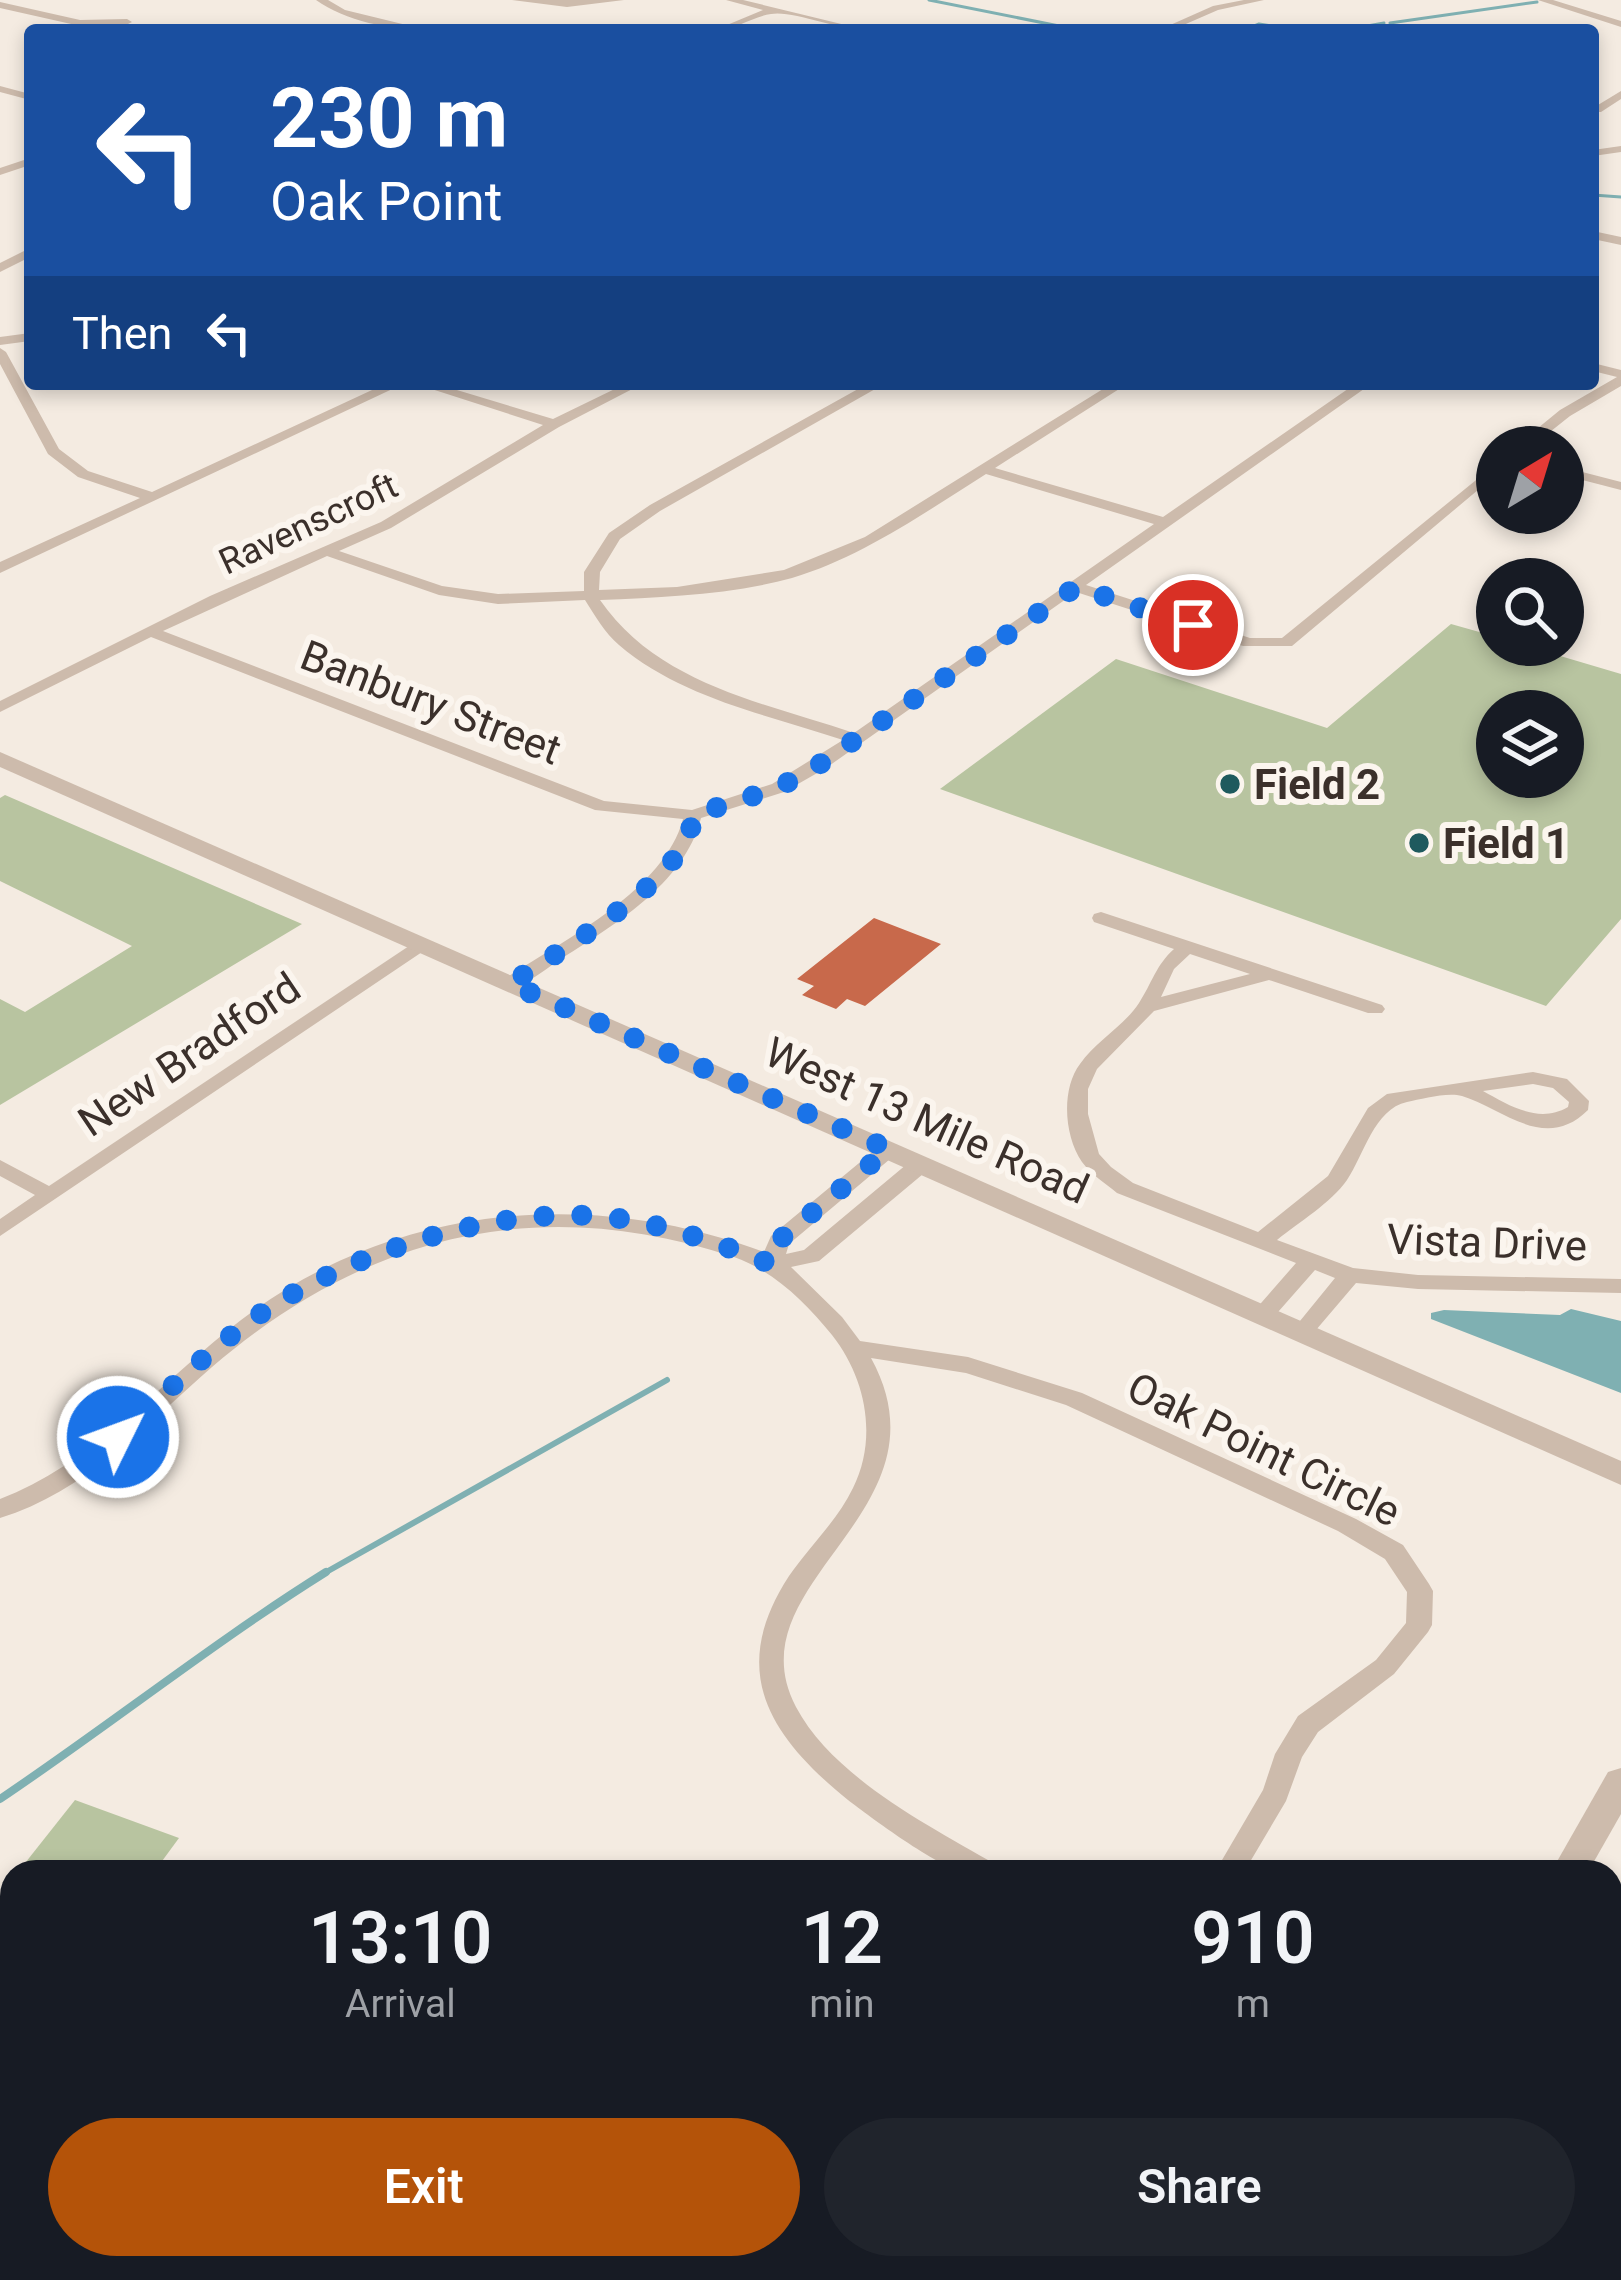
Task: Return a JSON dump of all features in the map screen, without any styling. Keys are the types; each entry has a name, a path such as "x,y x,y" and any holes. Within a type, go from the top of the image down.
{"street":[{"path":"321,0 394,24"},
{"path":"517,0 567,4 583,16 600,13 602,2 619,0"},
{"path":"730,0 832,24"},
{"path":"1179,24 1216,8 1259,0"},
{"path":"1543,0 1619,23"},
{"path":"3,3 80,22 127,22 122,24"},
{"path":"735,24 769,11"},
{"path":"347,24 365,18"},
{"path":"0,352 52,452 64,463 152,497"},
{"path":"1549,426 1621,377"},
{"path":"0,568 383,390"},
{"path":"443,390 554,424"},
{"name":"Ravenscroft","path":"0,706 149,631 402,516 554,424 622,390"},
{"path":"856,739 691,681 650,661 620,638 590,598 592,572 614,536 655,508 866,390"},
{"path":"328,552 453,593 498,599 677,592 788,574 870,540 1111,390"},
{"path":"510,984 658,878 685,848 693,815 778,788 856,739 1355,390"},
{"path":"984,470 1167,523"},
{"path":"1584,476 1621,486"},
{"path":"1076,587 1249,643 1293,642 1384,558 1476,483"},
{"name":"Banbury Street","path":"149,631 601,806 693,815"},
{"name":"West 13 Mile Road","path":"0,759 1621,1474"},
{"path":"1101,917 1375,1009"},
{"name":"New Bradford","path":"0,1229 422,944"},
{"name":"Vista Drive","path":"1186,947 1166,966 1147,1007 1088,1067 1078,1089 1078,1114 1089,1156 1124,1188 1350,1275 1418,1282 1621,1286"},
{"path":"1147,1007 1267,975"},
{"path":"1264,1239 1336,1180 1376,1112 1394,1098 1461,1088 1533,1078 1560,1083 1579,1102 1566,1119 1540,1121 1461,1088"},
{"path":"771,1264 778,1241 889,1149"},
{"path":"771,1264 811,1256 920,1163"},
{"path":"0,1168 50,1195"},
{"path":"0,1509 54,1486 281,1300 361,1260 418,1240 484,1225 618,1218 688,1234 771,1264 858,1348 880,1417 865,1490 778,1617 770,1649 772,1678 793,1730 815,1758 964,1860"},
{"path":"1262,1315 1312,1259"},
{"name":"Vista Drive","path":"1302,1332 1350,1275"},
{"name":"Oak Point Circle","path":"858,1348 968,1365 1074,1399 1347,1525 1394,1552 1420,1592 1419,1625 1385,1667 1308,1724 1289,1754 1276,1793 1236,1860"},
{"path":"1576,1860 1621,1782"}],"green space":[{"path":"1451,624 1476,631 1476,666 1584,663 1621,674 1621,919 1546,1006 940,789 1116,659 1327,728"},
{"path":"5,795 302,924 0,1105 0,999 25,1012 132,946 0,881 0,798"},
{"path":"75,1800 179,1838 163,1860 28,1860"}],"water":[{"path":"1571,1309 1621,1321 1621,1393 1431,1319 1431,1313 1444,1310 1560,1315"}],"building":[{"path":"874,918 941,944 865,1006 847,999 836,1009 802,995 814,986 797,979"}],"waterway":[{"path":"929,0 1049,24"},
{"path":"1390,23 1537,2"},
{"path":"1378,24 1384,23"},
{"path":"1599,195 1621,197"},
{"path":"324,1573 667,1380"},
{"path":"0,1799 324,1573"}],"place":[{"name":"Field 2","path":"1230,784"},
{"name":"Field 1","path":"1419,843"}],"route":[{"path":"118,1437 208,1355 273,1306 361,1260 418,1240 484,1225 618,1218 688,1234 771,1264 778,1241 889,1149 510,984 658,878 685,848 693,815 778,788 820,764 1076,587 1193,625"}]}
